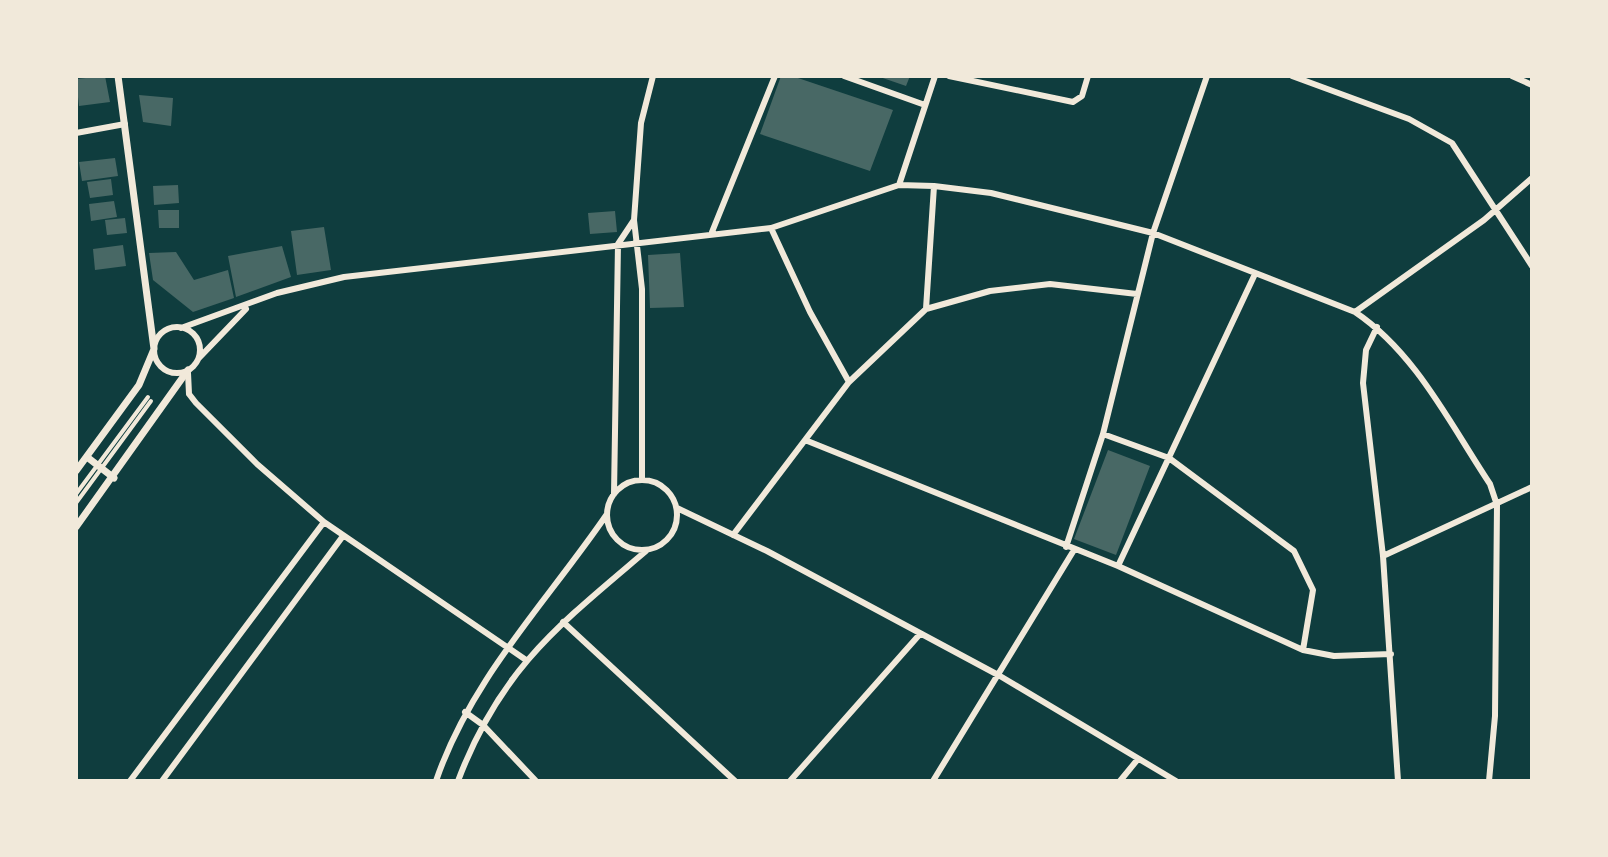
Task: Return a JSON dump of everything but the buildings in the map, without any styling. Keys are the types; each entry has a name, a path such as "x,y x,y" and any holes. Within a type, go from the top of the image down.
{"street":[{"path":"118,76 154,349 159,364 165,370 172,373 188,370"},
{"path":"642,480 642,289 634,220 641,123 653,76"},
{"path":"712,232 775,76"},
{"path":"844,76 925,105"},
{"path":"899,185 935,76"},
{"path":"949,76 1073,102 1082,96 1088,76"},
{"path":"933,781 1000,676 1070,549 1103,434 1153,233 1207,76"},
{"path":"1292,76 1437,132 1452,143 1532,266"},
{"path":"1512,76 1532,85"},
{"path":"76,133 125,124"},
{"path":"1355,312 1497,209 1532,178"},
{"path":"76,471 139,385 166,330 249,306 307,284 388,269 771,228 899,185 991,193 1153,233 1355,312 1396,344 1490,484 1497,505 1495,716 1489,781"},
{"path":"926,309 934,186"},
{"path":"436,781 465,712 508,647 560,583 607,514 614,494 618,244 634,220"},
{"path":"771,228 810,312 849,382"},
{"path":"1118,566 1255,274"},
{"path":"733,535 849,382 926,309 990,291 1050,284 1137,294"},
{"path":"76,527 114,478 188,370 249,306"},
{"path":"1377,327 1366,350 1363,383 1383,556 1398,781"},
{"path":"181,328 194,336 200,350 199,358"},
{"path":"188,370 189,394 196,403 257,464 324,522 526,660"},
{"path":"76,494 150,399 76,503"},
{"path":"1103,434 1169,458 1294,551 1313,590 1303,650"},
{"path":"805,440 1118,566 1303,650 1334,656 1391,654"},
{"path":"87,457 114,478"},
{"path":"614,494 621,486 642,480 665,487 677,508 1000,676 1176,781"},
{"path":"1383,556 1532,487"},
{"path":"458,781 483,725 526,660 563,622 646,551 668,541 675,531 677,508"},
{"path":"607,514 614,537 623,545 646,551"},
{"path":"130,781 324,522"},
{"path":"162,781 343,536"},
{"path":"563,622 735,781"},
{"path":"790,781 920,634"},
{"path":"465,712 483,725 536,781"},
{"path":"1120,781 1138,759"}]}
